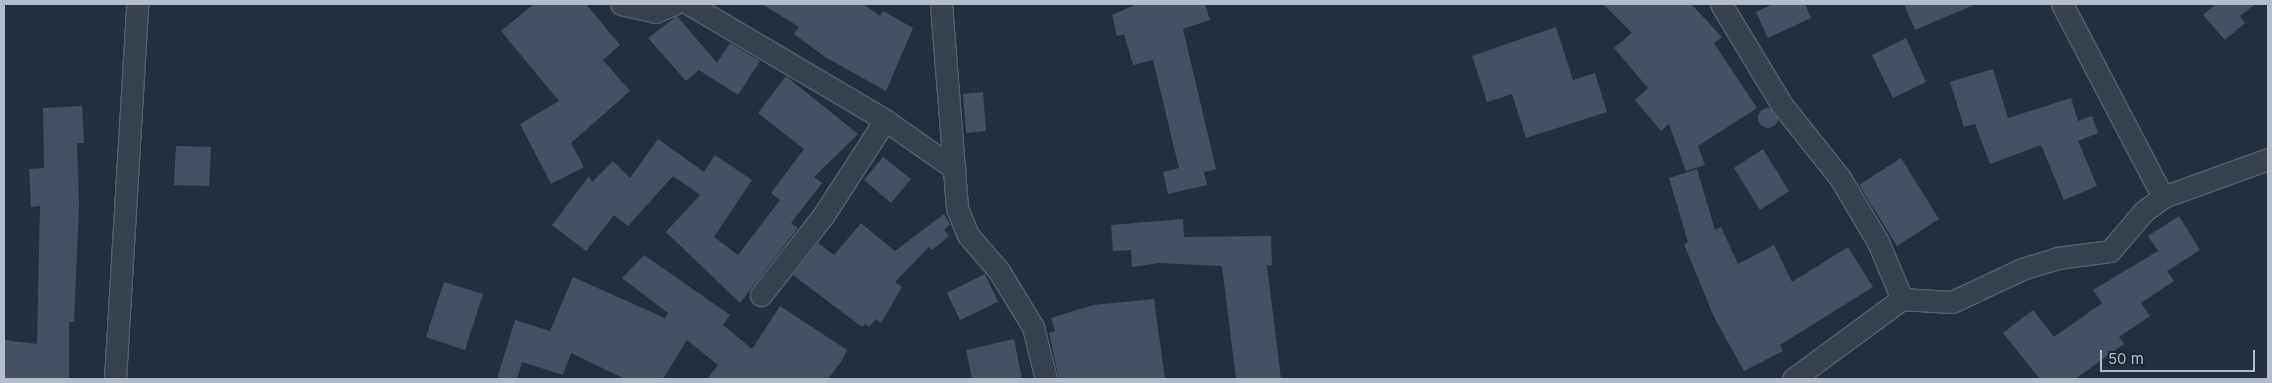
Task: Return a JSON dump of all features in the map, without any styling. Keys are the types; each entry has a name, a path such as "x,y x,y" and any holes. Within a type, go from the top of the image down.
{"street":[{"path":"115,379 138,4"},
{"path":"622,4 655,12 674,4"},
{"path":"689,4 885,120 955,169"},
{"path":"941,4 957,208 968,234 999,271 1033,327 1046,379"},
{"path":"1721,4 1782,105 1840,178 1878,242 1902,299"},
{"path":"2062,4 2163,196"},
{"path":"761,295 823,216 885,120"},
{"path":"1793,379 1902,299 1952,302 2022,269 2057,258 2110,251 2144,211 2163,196 2268,159"}],"building":[{"path":"534,4 586,4 620,45 603,60 630,91 571,143 584,167 551,184 520,124 559,101 501,31"},
{"path":"762,4 863,4 880,16 883,11 913,28 886,91 825,57 794,34 799,27"},
{"path":"1137,4 1205,4 1210,20 1183,29 1216,169 1204,172 1207,185 1168,194 1163,172 1179,168 1153,60 1133,65 1124,34 1117,36 1112,15"},
{"path":"1603,4 1691,4 1722,37 1714,43 1757,108 1698,146 1705,165 1686,171 1669,124 1661,131 1635,100 1648,88 1614,48 1632,33"},
{"path":"1773,4 1805,4 1811,18 1768,38 1756,12"},
{"path":"1904,4 1976,4 1915,30"},
{"path":"2216,4 2255,4 2240,16 2245,23 2225,40 2203,15"},
{"path":"677,16 717,63 730,43 760,61 738,95 699,70 686,81 648,38"},
{"path":"1556,27 1573,80 1595,73 1607,112 1526,138 1512,94 1487,102 1472,56"},
{"path":"1906,38 1926,82 1893,98 1872,55"},
{"path":"1993,69 2008,118 2071,98 2078,121 2092,116 2098,133 2078,141 2097,186 2064,200 2041,145 1990,164 1975,124 1964,127 1950,82"},
{"path":"786,76 858,134 814,177 822,183 791,223 798,228 740,303 666,232 700,195 673,176 628,226 614,215 586,251 552,225 589,176 592,182 613,161 630,178 658,139 704,172 715,155 752,180 714,237 738,255 780,200 771,193 804,149 758,113"},
{"path":"983,92 986,131 966,133 963,94"},
{"path":"82,106 84,143 77,143 79,205 74,322 69,322 69,379 4,379 4,340 37,344 40,206 31,207 29,169 44,168 43,108"},
{"path":"1768,108 1775,111 1778,118 1775,125 1768,128 1761,125 1758,118 1761,111"},
{"path":"176,146 211,147 209,186 174,185"},
{"path":"1763,149 1789,191 1760,210 1734,168"},
{"path":"883,157 911,179 891,203 864,180"},
{"path":"1901,158 1939,219 1897,246 1859,185"},
{"path":"1697,169 1715,230 1721,227 1738,264 1774,245 1792,282 1848,247 1873,287 1780,345 1783,351 1744,371 1714,317 1684,244 1688,242 1669,178"},
{"path":"944,214 950,224 944,230 949,236 932,250 929,247 895,282 902,287 881,323 876,319 869,327 865,324 862,327 793,275 818,243 834,255 861,223 895,251"},
{"path":"2179,216 2200,250 2167,271 2174,281 2141,303 2150,316 2119,337 2124,344 2075,379 2040,379 2003,333 2033,310 2054,337 2102,303 2093,290 2158,251 2148,236"},
{"path":"1183,219 1184,237 1271,236 1272,265 1267,266 1281,379 1236,379 1222,266 1159,263 1132,267 1131,250 1113,251 1111,225"},
{"path":"644,255 730,315 723,325 752,349 780,306 847,350 843,359 828,379 707,379 718,365 687,340 663,379 625,379 571,353 563,375 522,362 517,379 497,379 515,320 550,331 573,277 665,318 668,313 622,278"},
{"path":"985,274 998,302 960,320 947,293"},
{"path":"444,282 483,294 465,350 426,337"},
{"path":"1154,299 1165,379 1059,379 1049,333 1055,331 1051,318 1093,305"},
{"path":"1014,339 1022,379 972,379 966,350"}]}
